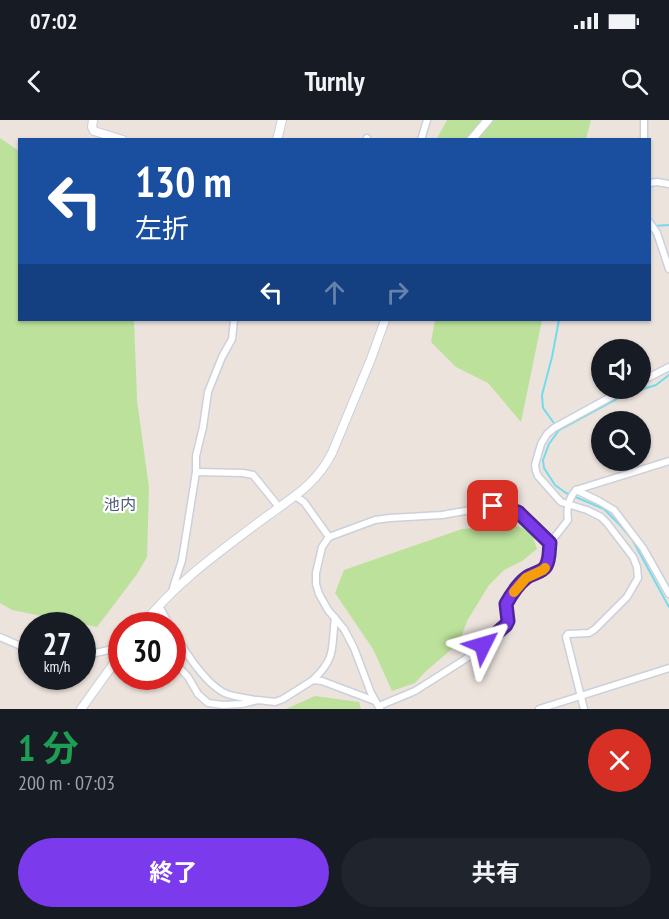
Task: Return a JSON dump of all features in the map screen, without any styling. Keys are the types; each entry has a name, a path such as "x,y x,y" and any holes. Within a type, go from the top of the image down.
{"street":[{"path":"93,120 94,131 117,138"},
{"path":"278,138 282,120"},
{"path":"422,138 427,120"},
{"path":"473,138 488,120"},
{"path":"644,120 644,138"},
{"path":"651,183 669,184"},
{"path":"652,225 669,268"},
{"path":"172,593 182,560 196,472 196,456 208,392 232,339 234,321"},
{"path":"154,612 208,561 310,485 326,465 385,321"},
{"path":"651,376 669,367"},
{"path":"584,709 566,637 568,634 589,633 595,629 627,597 638,578 637,567 633,557 607,523 587,510 568,502 561,502 538,476 535,465 541,444 547,434 556,426 606,399"},
{"path":"378,706 415,691 458,664 506,625 508,621 505,606 507,602 522,580 545,568 550,543 568,520 566,509 575,491 669,461"},
{"path":"196,472 253,475 279,507"},
{"path":"575,491 614,510 643,548 669,594"},
{"path":"295,496 304,502 329,537"},
{"path":"378,706 354,648 344,629 322,602 316,584 318,561 322,547 329,537 375,520 442,515 493,506 518,512 550,543"},
{"path":"661,579 669,576"},
{"path":"159,606 162,612"},
{"path":"186,652 217,688 226,694 274,702 283,699 313,680 324,669 332,651 334,618"},
{"path":"0,637 18,645"},
{"path":"539,709 669,668"},
{"path":"81,709 108,671"},
{"path":"661,671 669,674"},
{"path":"186,675 207,706 242,704 258,700"},
{"path":"313,680 371,698 378,706"}],"green space":[{"path":"447,120 591,120 586,138 437,138"},
{"path":"0,138 18,150 18,321 134,321 137,400 149,488 147,557 97,627 96,612 12,610 0,603"},
{"path":"435,321 542,321 521,422 488,383 456,367 431,342"},
{"path":"515,525 531,532 537,549 522,561 504,570 489,585 467,621 459,643 415,683 392,691 373,649 335,593 344,570 462,529"},
{"path":"315,696 359,702 361,709 286,709"}],"waterway":[{"path":"654,226 669,225"},
{"path":"556,426 543,408 542,395 559,321"},
{"path":"669,375 656,385 624,395 559,430 549,444 543,460 544,468 555,485 566,493 604,509 632,539 669,607"}],"slow traffic":[{"path":"514,592 522,580 545,568"}],"district":[{"name":"池内","path":"120,504"}],"route":[{"path":"483,645 506,625 508,618 505,606 522,580 545,568 550,543 518,512 493,506"}]}
